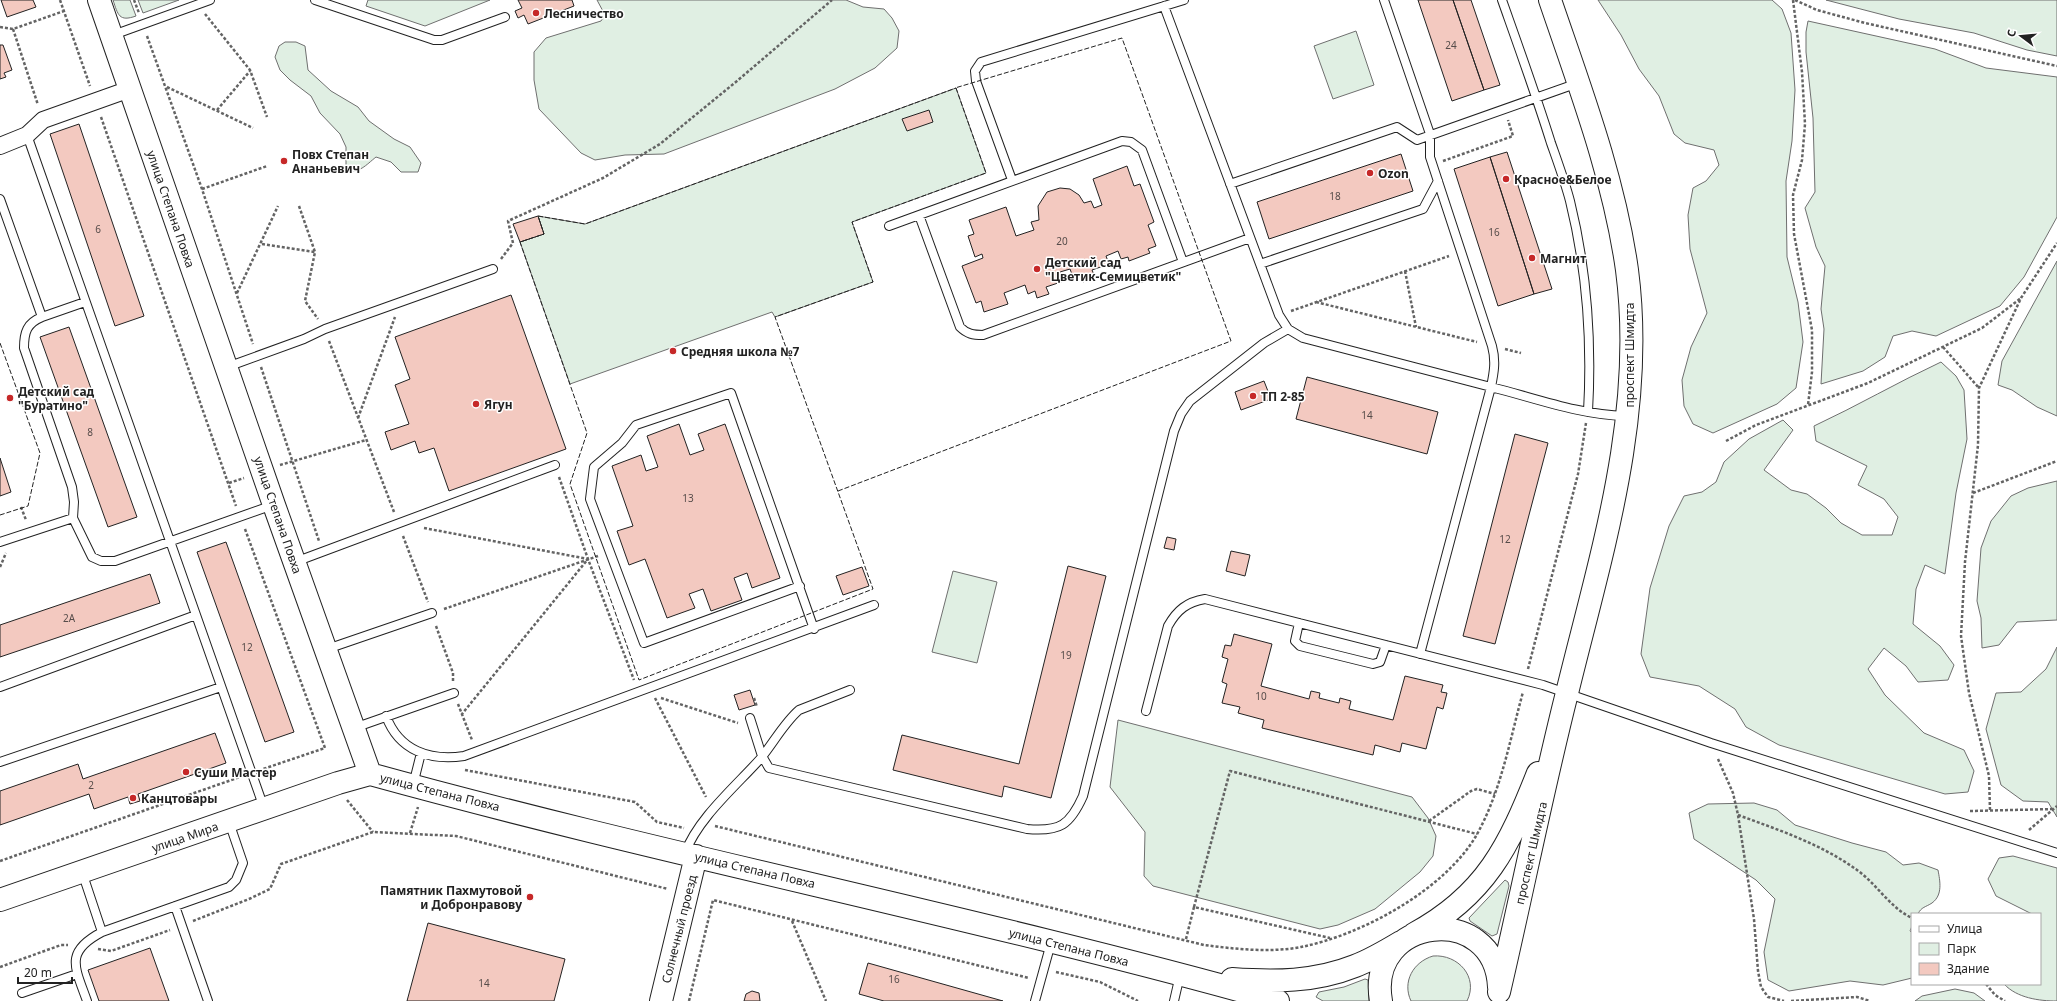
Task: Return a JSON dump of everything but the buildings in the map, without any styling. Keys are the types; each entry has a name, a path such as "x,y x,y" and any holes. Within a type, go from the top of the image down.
{"street":[{"name":"улица Степана Повха","path":"99,0 294,563 370,774 416,795 691,855 1185,975 1278,1001"},
{"name":"проспект Шмидта","path":"1498,997 1567,692 1616,492 1628,416 1631,370 1631,323 1627,271 1616,211 1579,83 1550,0"},
{"path":"0,146 27,135 43,120 130,89"},
{"name":"проспект Шмидта","path":"1408,938 1452,911 1485,878 1499,858 1514,830 1562,714"},
{"name":"улица Мира","path":"0,900 229,822 264,808 338,783 370,774"},
{"name":"Солнечный проезд","path":"661,1001 691,855"},
{"path":"1381,1001 1380,980 1384,966 1391,953 1408,938 1428,930 1444,929 1459,932 1473,939 1485,949 1493,962 1498,977 1498,997"},
{"name":"улица Степана Повха","path":"1185,975 1276,981 1312,979 1355,966 1408,938"}],"lane":[{"path":"112,36 209,0"},
{"path":"315,0 334,3 434,40 442,40 505,17"},
{"path":"1012,180 976,82 975,71 981,62 1184,0"},
{"path":"1384,0 1430,134 1430,157 1495,358 1495,369 1491,387 1420,654"},
{"path":"1502,0 1537,98 1570,200 1580,252 1589,321 1590,379 1588,412"},
{"path":"1164,6 1279,315 1288,329 1303,338 1588,412 1605,415 1628,416"},
{"path":"1230,184 1397,127 1417,140 1430,134 1579,83"},
{"path":"27,135 264,808"},
{"path":"889,226 1114,142 1131,142 1142,150 1183,262"},
{"path":"1260,264 1422,209 1438,181"},
{"path":"0,199 42,317"},
{"path":"918,215 960,328 966,333 973,335 983,335 1250,238"},
{"path":"226,367 257,357 325,329 493,269"},
{"path":"85,302 42,317 28,325 24,336 24,348 72,487 74,502 73,518 92,557 101,561 114,561 274,505"},
{"path":"750,718 762,756 769,768 1027,829 1046,831 1062,825 1075,814 1083,796 1174,431 1181,414 1190,401 1211,382 1264,343 1288,329"},
{"path":"800,586 644,642 590,499 594,467 622,443 636,425 731,393 800,586 814,629"},
{"path":"294,563 555,465"},
{"path":"0,542 73,518"},
{"path":"1146,711 1168,626 1173,616 1182,607 1192,601 1205,599 1526,680 1567,692 1711,743 2057,853"},
{"path":"386,716 390,728 399,740 421,753 452,758 477,752 814,629 874,605"},
{"path":"325,650 432,613"},
{"path":"0,687 196,615"},
{"path":"1299,623 1295,641 1300,646 1373,664 1380,662 1386,645"},
{"path":"0,762 221,687"},
{"path":"691,855 696,831 762,756 792,716 799,710 850,690"},
{"path":"353,728 454,693"},
{"path":"416,795 421,753"},
{"path":"87,1001 77,974 75,959 79,946 102,932 229,887 236,880 243,863 229,822"},
{"path":"82,872 102,932"},
{"path":"175,906 208,1001"},
{"path":"1035,1001 1051,942"},
{"path":"22,993 77,974"},
{"path":"1174,1001 1185,975"}],"path":[{"path":"0,861 325,748 240,517 60,0"},
{"path":"134,0 202,189 323,552"},
{"path":"493,269 513,243 508,221 603,178 660,144 832,0"},
{"path":"1808,405 1812,372 1812,330 1794,234 1793,195 1802,160 1805,124 1802,72 1794,0 1817,10 1865,23 2057,66"},
{"path":"197,5 250,70 267,117"},
{"path":"0,27 13,29 64,11"},
{"path":"13,29 43,120"},
{"path":"217,110 250,70"},
{"path":"166,87 253,128"},
{"path":"1443,161 1514,136 1508,120 1515,117"},
{"path":"202,189 267,166"},
{"path":"237,293 262,244 278,206"},
{"path":"299,206 315,252 305,301 325,329 432,613 453,673 454,693 477,752"},
{"path":"1990,810 1989,776 1969,693 1961,636 1965,562 1974,493 1978,446 1979,388 2021,298 2057,243"},
{"path":"262,244 315,252"},
{"path":"1279,315 1461,252"},
{"path":"1405,271 1416,327"},
{"path":"1726,441 1756,425 1868,383 1982,328 2021,298"},
{"path":"358,418 401,302"},
{"path":"1316,302 1521,353"},
{"path":"1943,346 1979,388"},
{"path":"703,823 1225,948 1280,950 1301,947 1332,939 1361,927 1385,915 1425,888 1458,860 1477,834 1494,794 1526,680 1578,474 1588,412"},
{"path":"229,483 293,460 366,440"},
{"path":"1974,493 2057,461"},
{"path":"555,465 588,559 639,692 753,728"},
{"path":"398,523 588,559"},
{"path":"432,613 588,559 610,553"},
{"path":"462,714 588,559"},
{"path":"654,696 713,811"},
{"path":"1711,743 1733,793 1738,815 1754,920 1761,988 1768,997 1784,1001"},
{"path":"459,769 636,802 657,822 696,831"},
{"path":"1186,939 1230,771 1477,834"},
{"path":"1429,822 1471,791 1477,790 1494,794"},
{"path":"343,795 373,832"},
{"path":"410,833 416,795"},
{"path":"1968,810 2056,808"},
{"path":"2016,840 2056,808"},
{"path":"1738,815 1811,842 1841,858 1859,871 1901,913 1911,918"},
{"path":"0,967 61,945 111,951 182,926 249,899 270,888 281,864 373,832 456,836 672,890"},
{"path":"689,1001 713,900 792,921 1030,978 1057,972 1100,982 1138,1001"},
{"path":"1194,907 1332,939"},
{"path":"792,921 826,1001"},
{"path":"1987,985 1995,995 2005,1001"},
{"path":"1791,1001 1857,997 1870,1001"}],"green space":[{"path":"113,0 130,0 136,16 123,18 120,16 116,10"},
{"path":"138,0 179,0 143,13"},
{"path":"368,0 490,0 425,26 366,6"},
{"path":"597,0 846,0 863,7 884,9 892,18 899,31 897,48 875,68 835,89 664,154 625,155 595,160 581,153 539,109 534,80 534,52 546,38 601,21 605,15"},
{"path":"1598,0 1772,0 1782,9 1791,33 1795,90 1792,141 1786,181 1787,257 1798,302 1803,342 1796,388 1777,404 1713,433 1693,424 1684,406 1682,380 1691,347 1707,313 1690,249 1688,215 1693,188 1706,181 1719,165 1714,150 1685,143 1674,134 1659,96 1639,69 1621,35"},
{"path":"1826,0 2057,0 2057,56 2027,50 1974,33 1899,19"},
{"path":"1808,21 1935,49 1986,68 2057,77 2057,217 2024,277 2000,306 1936,336 1912,331 1893,336 1885,357 1863,371 1821,384 1824,329 1821,309 1825,266 1816,247 1805,208 1815,192 1813,118 1806,52 1806,32"},
{"path":"1356,31 1374,85 1333,99 1314,46"},
{"path":"285,42 296,42 305,46 308,70 331,91 358,107 369,121 394,139 410,147 421,163 418,172 401,172 391,162 376,157 359,170 346,170 346,147 340,134 320,113 311,96 290,80 280,70 275,57 279,46"},
{"path":"956,88 986,173 852,222 873,282 775,317 772,312 570,384 520,242 544,234 538,216 585,224"},
{"path":"2057,261 2057,416 2037,407 2012,390 1998,385 2002,361"},
{"path":"1941,362 1956,376 1964,390 1967,439 1956,493 1945,574 1925,565 1916,589 1913,624 1940,646 1954,665 1948,680 1918,682 1906,666 1884,648 1868,669 1885,695 1924,733 1964,750 1974,771 1968,792 1945,794 1779,745 1746,727 1735,709 1699,686 1650,677 1641,654 1650,588 1669,526 1684,496 1702,492 1716,482 1724,462 1749,439 1783,420 1793,430 1764,470 1791,490 1807,494 1826,508 1841,523 1862,535 1892,535 1898,517 1884,499 1858,485 1867,466 1816,441 1814,426"},
{"path":"2057,481 2057,620 2017,622 1999,645 1982,648 1981,618 1977,601 1981,548 1991,521 2011,496 2028,488"},
{"path":"953,571 997,582 977,663 932,652"},
{"path":"2057,647 2057,817 2048,802 2023,801 2001,785 1986,729 1996,693 2021,692 2046,669"},
{"path":"1118,720 1412,797 1428,818 1436,836 1433,856 1420,872 1375,909 1338,925 1320,929 1153,886 1144,876 1145,832 1110,787"},
{"path":"1754,803 1777,810 1795,825 1886,852 1903,865 1919,863 1938,870 1940,888 1938,896 1932,903 1924,907 1919,913 1911,913 1911,978 1883,985 1850,981 1789,991 1768,980 1764,952 1775,899 1756,880 1694,839 1689,813 1708,804"},
{"path":"2013,856 2057,868 2057,1001 2022,996 2015,993 2005,985 2041,985 2041,913 2030,913 1996,896 1988,879 1999,858"},
{"path":"1505,880 1508,882 1509,886 1497,934 1492,936 1470,921 1469,918"},
{"path":"1433,956 1442,956 1451,959 1464,969 1470,984 1470,992 1467,1001 1411,1001 1408,987 1411,974 1420,963"},
{"path":"1365,979 1368,980 1369,1001 1323,1001 1316,997 1319,992 1344,987"},
{"path":"1955,989 1974,993 1985,1001 1915,1001 1922,996"}],"fence":[{"path":"838,491 1231,341 1122,38 955,88"},
{"path":"956,88 986,173 852,222 873,282 775,317 873,589 639,680 570,484 587,433 520,242 544,234 538,216 585,224 956,88"},
{"path":"0,343 40,453 28,506 0,515"}],"place":[{"name":"Лесничество","path":"536,13"},
{"name":"Повх Степан Ананьевич","path":"284,161"},
{"name":"Ozon","path":"1370,173"},
{"name":"Красное&Белое","path":"1506,179"},
{"name":"Магнит","path":"1532,258"},
{"name":"Детский сад \"Цветик-Семицветик\"","path":"1037,269"},
{"name":"Средняя школа №7","path":"673,351"},
{"name":"ТП 2-85","path":"1253,396"},
{"name":"Детский сад \"Буратино\"","path":"10,398"},
{"name":"Ягун","path":"476,404"},
{"name":"Суши Мастер","path":"186,772"},
{"name":"Канцтовары","path":"133,798"},
{"name":"Памятник Пахмутовой и Добронравову","path":"530,897"}]}
